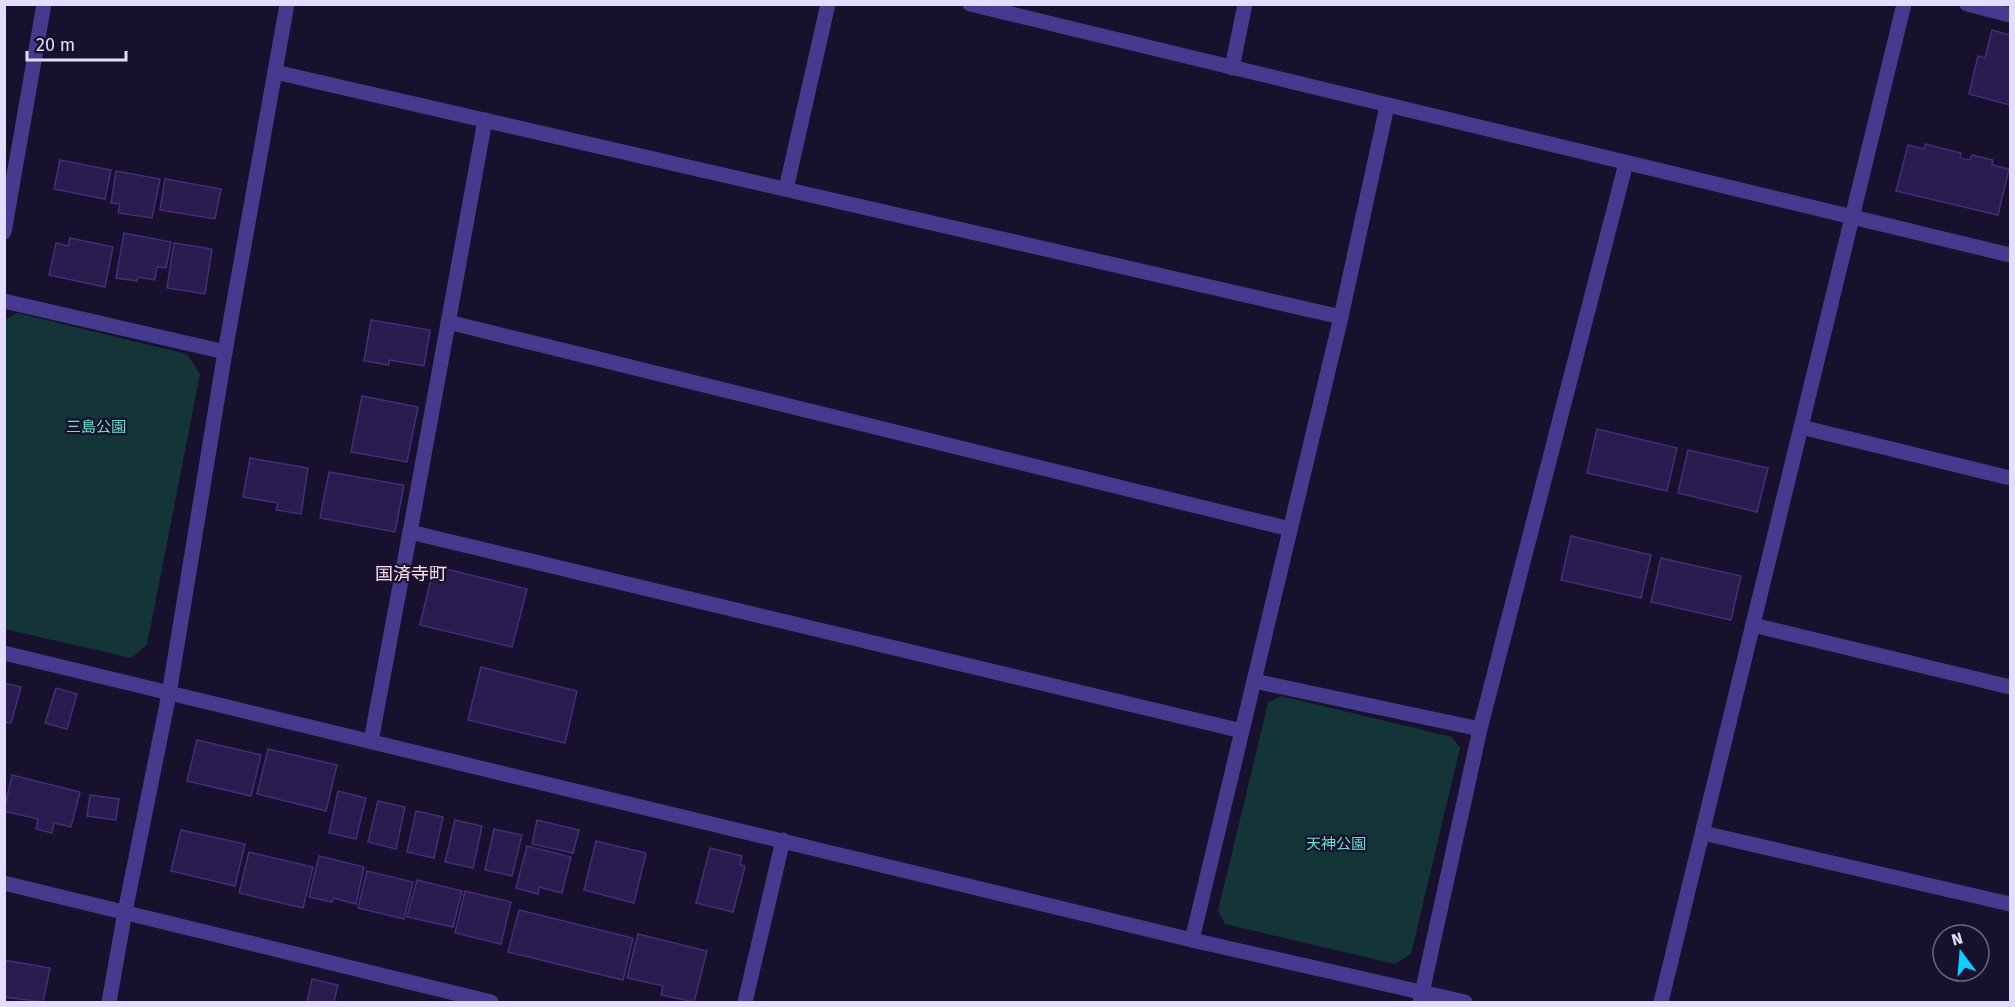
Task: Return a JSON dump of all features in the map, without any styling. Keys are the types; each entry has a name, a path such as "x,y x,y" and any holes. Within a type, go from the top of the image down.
{"street":[{"path":"4,232 44,4"},
{"path":"109,1002 169,694 225,352 287,4"},
{"path":"786,189 828,4"},
{"path":"970,4 2010,255"},
{"path":"1232,68 1245,4"},
{"path":"1661,1002 1904,4"},
{"path":"1967,4 2010,15"},
{"path":"275,72 1341,317"},
{"path":"1192,940 1341,317 1387,106"},
{"path":"371,741 484,120"},
{"path":"1421,998 1480,729 1626,163"},
{"path":"4,301 225,352"},
{"path":"448,322 1290,529"},
{"path":"1801,428 2010,478"},
{"path":"410,532 1242,730"},
{"path":"1753,625 2010,687"},
{"path":"4,652 169,694 783,840 1421,998 1465,1002"},
{"path":"1254,681 1480,729"},
{"path":"1703,833 2010,904"},
{"path":"745,1002 783,840"},
{"path":"4,883 491,1002"}],"green space":[{"name":"三島公園","path":"17,313 187,354 200,374 147,645 131,658 5,629 4,321"},
{"name":"天神公園","path":"1281,696 1452,737 1460,748 1411,954 1395,964 1225,924 1218,911 1268,703"}],"building":[{"path":"1992,30 2010,35 2010,105 1969,94 1978,56 1985,58"},
{"path":"1925,144 1961,153 1960,158 1970,160 1972,155 1993,160 1992,165 2009,169 1998,215 1896,191 1908,145 1924,149"},
{"path":"60,160 111,170 105,199 54,189"},
{"path":"116,171 160,179 152,218 118,213 120,204 111,203"},
{"path":"165,179 221,189 215,219 160,210"},
{"path":"124,233 171,242 166,268 157,267 155,280 138,277 137,281 116,278"},
{"path":"70,238 113,247 105,287 49,275 56,243 68,246"},
{"path":"174,243 212,249 205,294 167,288"},
{"path":"371,320 430,330 424,366 389,360 389,365 364,361"},
{"path":"362,396 418,407 407,462 351,452"},
{"path":"1597,429 1677,448 1667,491 1587,473"},
{"path":"1688,450 1768,468 1757,512 1678,493"},
{"path":"250,458 308,468 301,514 276,510 278,503 243,497"},
{"path":"329,472 404,485 395,532 320,518"},
{"path":"1571,536 1651,555 1641,598 1561,580"},
{"path":"1661,558 1741,576 1731,620 1651,602"},
{"path":"434,566 527,589 512,647 420,625"},
{"path":"481,667 577,691 565,743 468,720"},
{"path":"4,683 21,687 11,723 4,722"},
{"path":"56,688 77,694 67,729 45,723"},
{"path":"197,740 261,755 251,796 187,781"},
{"path":"268,749 337,765 326,811 257,794"},
{"path":"12,775 80,792 71,827 54,823 52,833 36,829 38,819 4,811"},
{"path":"338,791 366,798 356,839 329,833"},
{"path":"90,795 119,799 116,820 87,816"},
{"path":"378,801 405,807 396,849 368,842"},
{"path":"416,811 443,817 434,858 407,852"},
{"path":"455,820 482,826 473,868 445,862"},
{"path":"537,820 579,830 573,853 532,844"},
{"path":"494,829 522,835 512,876 485,870"},
{"path":"181,830 245,844 235,886 171,871"},
{"path":"596,841 646,853 634,903 584,890"},
{"path":"527,846 571,857 562,893 539,887 538,894 516,888"},
{"path":"710,848 742,856 740,865 745,866 733,912 696,903"},
{"path":"249,852 313,867 303,908 239,893"},
{"path":"319,856 364,867 356,904 333,898 332,902 309,897"},
{"path":"367,871 413,882 404,919 358,908"},
{"path":"417,880 462,891 453,927 407,917"},
{"path":"465,891 511,902 501,944 455,933"},
{"path":"519,910 633,938 623,980 508,952"},
{"path":"638,934 707,951 694,1002 661,995 663,986 627,978"},
{"path":"4,960 50,968 43,1002 4,997"},
{"path":"312,979 338,985 334,1002 307,1002"}],"district":[{"name":"国済寺町","path":"411,574"}]}
